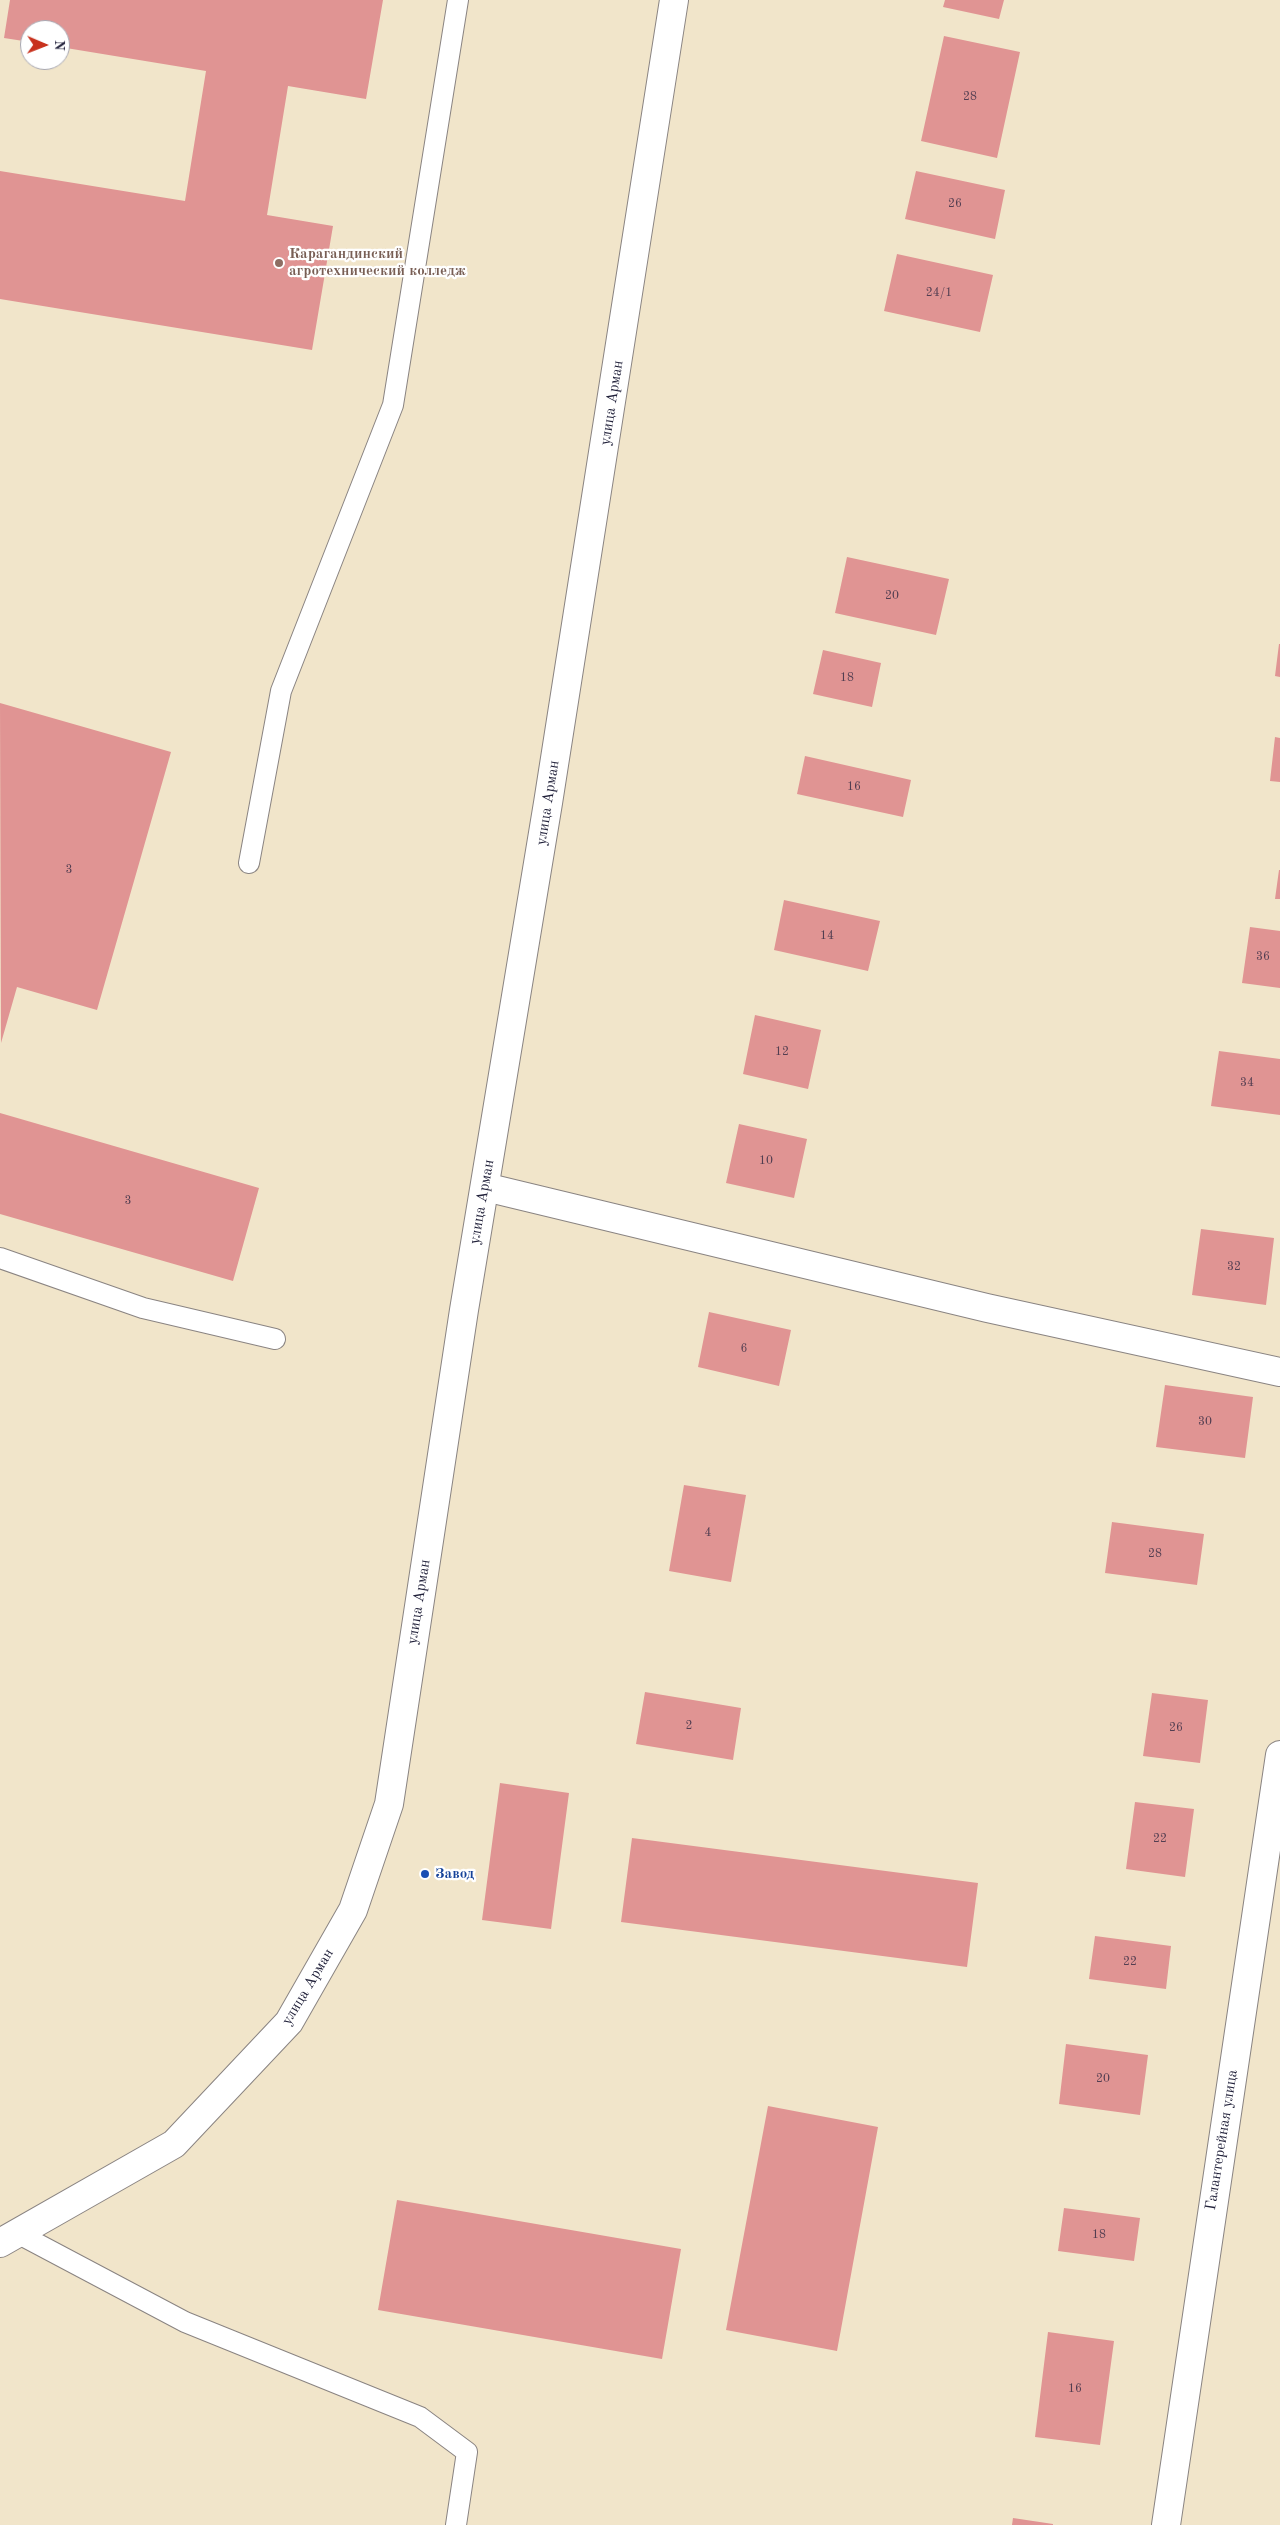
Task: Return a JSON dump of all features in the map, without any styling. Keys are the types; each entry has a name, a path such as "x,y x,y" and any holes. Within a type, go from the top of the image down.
{"street":[{"name":"улица Арман","path":"9,2238 174,2144 289,2022 353,1910 388,1804 674,0"},
{"path":"485,1187 987,1308 1280,1372"},
{"name":"Галантерейная улица","path":"1166,2525 1280,1755"}],"lane":[{"path":"249,863 281,691 393,405 458,0"},
{"path":"0,1258 143,1308 275,1339"},
{"path":"9,2238 185,2322 420,2417 467,2452 456,2525"}],"building":[{"path":"10,0 383,0 366,99 288,86 267,215 333,226 312,350 0,299 0,171 185,201 206,71 70,49 70,20 20,20 20,40 4,38"},
{"path":"945,0 1004,0 999,19 943,7"},
{"path":"944,36 1020,52 997,158 921,141"},
{"path":"916,171 1005,190 995,239 905,219"},
{"path":"897,254 993,275 980,332 884,311"},
{"path":"847,557 949,579 936,635 835,613"},
{"path":"1280,644 1280,677 1275,676"},
{"path":"823,650 881,663 872,707 813,694"},
{"path":"0,703 171,752 97,1010 17,987 1,1043"},
{"path":"1275,737 1280,738 1280,782 1270,781"},
{"path":"805,756 911,780 903,817 797,794"},
{"path":"1279,870 1280,899 1275,899"},
{"path":"784,900 880,921 868,971 774,950"},
{"path":"1250,927 1280,931 1280,988 1242,983"},
{"path":"755,1015 821,1030 808,1089 743,1074"},
{"path":"1219,1051 1280,1059 1280,1115 1211,1106"},
{"path":"0,1113 259,1188 233,1281 0,1214"},
{"path":"739,1124 807,1139 794,1198 726,1183"},
{"path":"1201,1229 1274,1238 1266,1305 1192,1295"},
{"path":"709,1312 791,1330 779,1386 698,1367"},
{"path":"1165,1385 1253,1397 1245,1458 1156,1447"},
{"path":"684,1485 746,1495 731,1582 669,1571"},
{"path":"1112,1522 1204,1534 1197,1585 1105,1573"},
{"path":"645,1692 741,1708 733,1760 636,1744"},
{"path":"1152,1693 1208,1700 1200,1763 1143,1756"},
{"path":"500,1783 569,1793 551,1929 482,1920"},
{"path":"1135,1802 1194,1809 1185,1877 1126,1869"},
{"path":"632,1838 978,1883 967,1967 621,1922"},
{"path":"1095,1936 1171,1946 1166,1989 1089,1979"},
{"path":"1066,2044 1148,2055 1140,2115 1059,2104"},
{"path":"768,2106 878,2127 837,2351 726,2330"},
{"path":"397,2200 681,2249 662,2359 378,2310"},
{"path":"1064,2208 1140,2218 1134,2261 1058,2251"},
{"path":"1048,2332 1114,2341 1100,2445 1035,2437"},
{"path":"1013,2518 1053,2524 1053,2525 1012,2525"}],"place":[{"name":"Карагандинский агротехнический колледж","path":"279,263"},
{"name":"Завод","path":"425,1874"}]}
